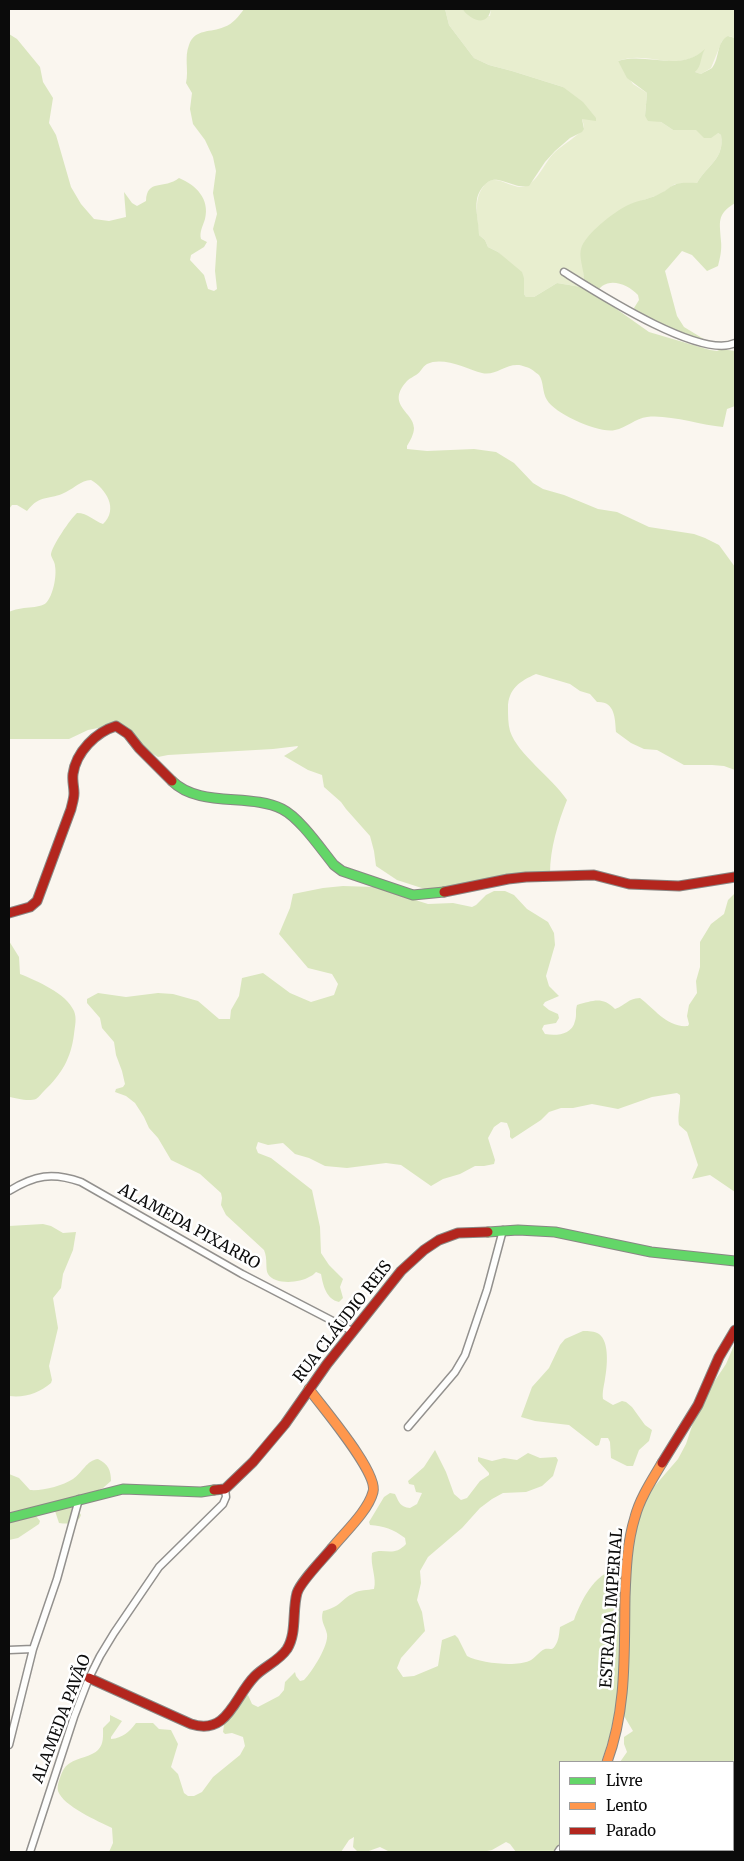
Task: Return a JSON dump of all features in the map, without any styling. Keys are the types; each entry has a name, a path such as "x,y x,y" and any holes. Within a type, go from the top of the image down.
{"street":[{"path":"564,272 604,297 668,331 713,345 726,347 735,343"},
{"path":"9,913 34,905 41,894 71,808 74,796 73,776 75,765 99,734 110,727 116,726 128,734 139,748 178,787 205,797 284,808 334,865 342,871 402,893 422,895 508,879 564,875 594,875 630,884 651,886 679,886 735,877"},
{"name":"ALAMEDA PIXARRO","path":"9,1191 23,1182 36,1178 64,1176 81,1182 242,1274 352,1331"},
{"path":"408,1427 455,1372 464,1355 487,1290 503,1230"},
{"name":"RUA CLÁUDIO REIS","path":"225,1489 254,1462 285,1424 352,1331 401,1271 424,1250 439,1240 458,1233 503,1230 555,1232 651,1252 735,1261"},
{"name":"ESTRADA IMPERIAL","path":"607,1761 618,1727 622,1699 628,1556 634,1518 643,1497 697,1405 720,1354 735,1330"},
{"path":"89,1678 191,1724 208,1728 216,1725 228,1715 255,1676 286,1650 290,1643 298,1590 369,1503 374,1483 357,1454 309,1389"},
{"path":"9,1518 123,1489 201,1492 225,1489"},
{"name":"ALAMEDA PAVÃO","path":"30,1852 50,1787 89,1678 114,1633 159,1567 223,1504 226,1497 225,1489"},
{"path":"9,1745 33,1649 57,1578 79,1499"},
{"path":"9,1650 33,1649"}],"green space":[{"path":"244,9 445,9 449,25 474,58 489,65 563,87 583,102 596,118 596,121 582,119 584,129 582,132 570,138 555,151 529,186 521,186 498,180 490,181 484,185 477,199 479,235 485,240 488,247 498,252 522,272 524,294 526,297 534,297 557,283 581,287 584,278 580,254 581,249 594,230 628,205 657,195 676,184 697,183 718,156 722,143 721,135 718,133 711,138 704,138 696,130 673,130 661,122 648,121 645,116 647,93 627,78 618,61 629,59 685,60 705,49 699,67 695,72 701,74 712,68 724,39 728,36 735,38 735,203 725,211 720,219 721,248 718,266 707,271 692,255 682,251 665,271 677,316 684,327 707,341 662,329 636,315 634,308 639,300 638,295 621,284 609,283 603,285 595,296 649,332 710,350 735,351 735,406 727,409 723,427 655,416 643,418 615,430 589,426 568,417 552,405 545,397 539,375 530,368 520,365 509,366 488,374 447,362 433,362 425,365 418,374 407,381 401,389 399,396 402,408 413,422 414,428 407,449 427,451 474,449 496,452 514,463 533,483 543,489 564,495 598,509 617,512 649,527 694,534 705,538 719,545 735,567 735,770 724,766 684,765 657,750 644,749 631,743 616,732 611,707 603,702 597,702 590,694 580,691 570,684 536,674 516,686 510,696 508,717 510,731 514,740 567,800 555,836 550,874 431,891 397,880 376,866 370,836 341,802 324,787 322,775 308,770 284,756 298,746 158,757 108,726 88,730 69,739 9,739 9,612 46,603 51,596 55,580 55,563 51,555 62,533 77,513 84,514 103,524 108,518 110,506 106,494 91,480 81,483 60,495 41,499 27,511 17,505 12,505 9,509 9,34 17,39 40,67 43,82 53,98 49,123 56,135 71,187 81,204 94,219 109,221 126,217 124,192 132,203 137,206 146,201 149,189 179,178 185,181 200,194 206,212 201,239 207,242 204,247 191,255 190,260 204,275 208,289 214,291 217,289 215,271 217,241 213,229 217,214 213,193 216,171 213,157 205,140 193,124 190,109 192,93 186,83 187,55 189,45 195,36 199,33 227,26 236,20"},
{"path":"445,9 462,9 465,12 490,16 491,9 735,9 735,38 729,36 722,41 711,68 701,74 695,72 703,52 681,61 629,58 618,61 633,84 647,93 645,116 661,122 673,130 696,130 718,133 721,135 722,143 718,156 697,183 675,184 661,194 629,205 581,251 583,274 581,287 557,283 534,297 526,297 524,294 524,278 498,252 488,247 485,240 479,235 478,198 483,187 492,180 517,187 522,187 532,182 551,156 583,130 583,123 579,112 563,87 489,65 474,58 449,25"},
{"path":"462,9 491,9 486,19 478,20"},
{"path":"343,886 374,887 428,904 453,903 472,907 494,891 505,891 514,895 527,909 548,922 554,933 555,945 546,976 549,986 559,996 545,1002 543,1005 558,1014 559,1018 556,1023 544,1025 542,1029 545,1034 554,1035 563,1034 571,1029 576,1019 577,1005 601,1001 606,1002 615,1009 640,998 667,1021 680,1026 688,1026 689,1005 697,993 696,981 700,967 700,942 711,924 724,914 728,900 735,893 735,1192 710,1175 692,1179 698,1165 687,1132 679,1125 680,1095 677,1093 652,1097 618,1109 592,1104 573,1108 561,1108 549,1112 541,1120 512,1139 507,1123 501,1122 494,1127 488,1138 495,1160 494,1164 475,1166 431,1186 401,1165 386,1163 347,1168 325,1166 295,1154 283,1143 268,1145 258,1142 256,1148 258,1153 271,1158 312,1190 320,1227 321,1253 329,1265 343,1279 340,1287 343,1298 339,1302 331,1298 324,1287 321,1274 316,1272 312,1276 294,1282 271,1278 267,1272 264,1250 226,1215 221,1205 221,1193 200,1174 171,1160 158,1138 149,1128 135,1103 126,1096 115,1092 116,1089 123,1087 125,1084 114,1042 102,1028 100,1018 87,1003 87,999 98,993 126,997 158,993 173,994 198,1001 219,1019 230,1019 231,1010 239,996 242,978 263,973 290,993 311,1002 334,995 338,984 332,974 308,968 279,934 290,908 293,894"},
{"path":"9,941 19,957 20,974 58,993 70,1005 75,1016 73,1043 65,1065 50,1085 33,1100 9,1097"},
{"path":"43,1224 63,1233 76,1232 73,1250 63,1274 61,1288 53,1298 58,1328 49,1366 52,1380 46,1387 37,1392 21,1396 9,1396 9,1226"},
{"path":"583,1331 599,1334 605,1343 607,1362 603,1399 613,1405 622,1401 626,1402 645,1425 652,1430 649,1441 639,1450 633,1466 627,1466 611,1458 608,1438 601,1438 599,1445 596,1446 569,1425 535,1421 521,1417 532,1387 549,1368 560,1345 565,1339"},
{"path":"735,1343 735,1852 580,1852 734,1851 734,1761 621,1761 627,1752 624,1737 633,1731 624,1716 622,1702 623,1607 616,1706 608,1744 601,1761 559,1761 559,1851 573,1852 516,1852 506,1842 492,1850 482,1852 390,1852 380,1847 366,1852 358,1852 353,1847 354,1837 349,1840 341,1852 109,1852 113,1843 112,1828 82,1812 61,1797 58,1787 63,1770 73,1761 92,1754 100,1748 103,1728 110,1721 110,1715 122,1721 111,1739 125,1734 136,1723 153,1723 159,1729 171,1730 178,1744 171,1767 178,1774 184,1793 188,1796 194,1796 202,1792 213,1777 240,1755 245,1746 243,1737 223,1732 227,1705 248,1695 252,1704 258,1707 279,1696 284,1690 285,1682 295,1672 300,1681 304,1680 323,1651 327,1639 322,1620 323,1611 334,1607 356,1592 374,1589 372,1553 376,1551 397,1550 406,1544 405,1538 396,1532 384,1527 370,1525 369,1522 384,1497 390,1493 395,1494 400,1504 404,1507 410,1508 417,1504 422,1493 416,1492 414,1485 409,1484 408,1481 424,1467 435,1450 454,1494 461,1500 467,1498 480,1481 489,1475 478,1461 478,1457 492,1461 504,1458 517,1460 528,1453 540,1458 556,1457 558,1460 553,1476 542,1486 526,1492 503,1493 492,1499 428,1557 420,1571 421,1583 417,1600 422,1612 425,1631 401,1658 397,1668 403,1677 414,1676 438,1666 442,1640 455,1635 467,1656 489,1662 523,1663 531,1660 545,1649 553,1648 559,1637 560,1627 574,1620 589,1589 601,1576 616,1569 627,1580 634,1533 644,1503 653,1488 678,1459 686,1444 696,1414 726,1364"},
{"path":"98,1459 108,1468 111,1481 103,1488 75,1501 74,1505 81,1515 77,1521 69,1524 59,1523 54,1508 32,1511 40,1521 39,1524 18,1538 9,1540 9,1474 19,1478 30,1490 46,1489 73,1479 88,1464"}],"traffic: fast":[{"path":"172,781 196,795 269,804 282,809 303,826 334,865 342,871 413,895 444,892"},
{"path":"488,1232 518,1230 555,1232 651,1252 735,1261"},
{"path":"9,1518 123,1489 201,1492 214,1490"}],"traffic: slow":[{"path":"309,1389 337,1424 359,1456 373,1483 373,1492 366,1507 332,1548"},
{"path":"607,1761 618,1721 621,1701 627,1557 630,1537 640,1503 662,1463"}],"traffic: jam":[{"path":"9,913 30,907 37,901 71,809 74,795 73,776 75,766 78,758 94,738 116,726 128,734 139,748 172,781"},
{"path":"444,892 526,877 594,875 629,884 679,886 735,877"},
{"path":"214,1490 225,1489 253,1462 285,1424 327,1364 401,1271 424,1250 439,1240 458,1233 488,1232"},
{"path":"662,1463 698,1405 719,1357 735,1330"},
{"path":"89,1678 191,1724 214,1725 229,1712 255,1676 280,1657 287,1649 292,1636 299,1588 332,1548"}]}
